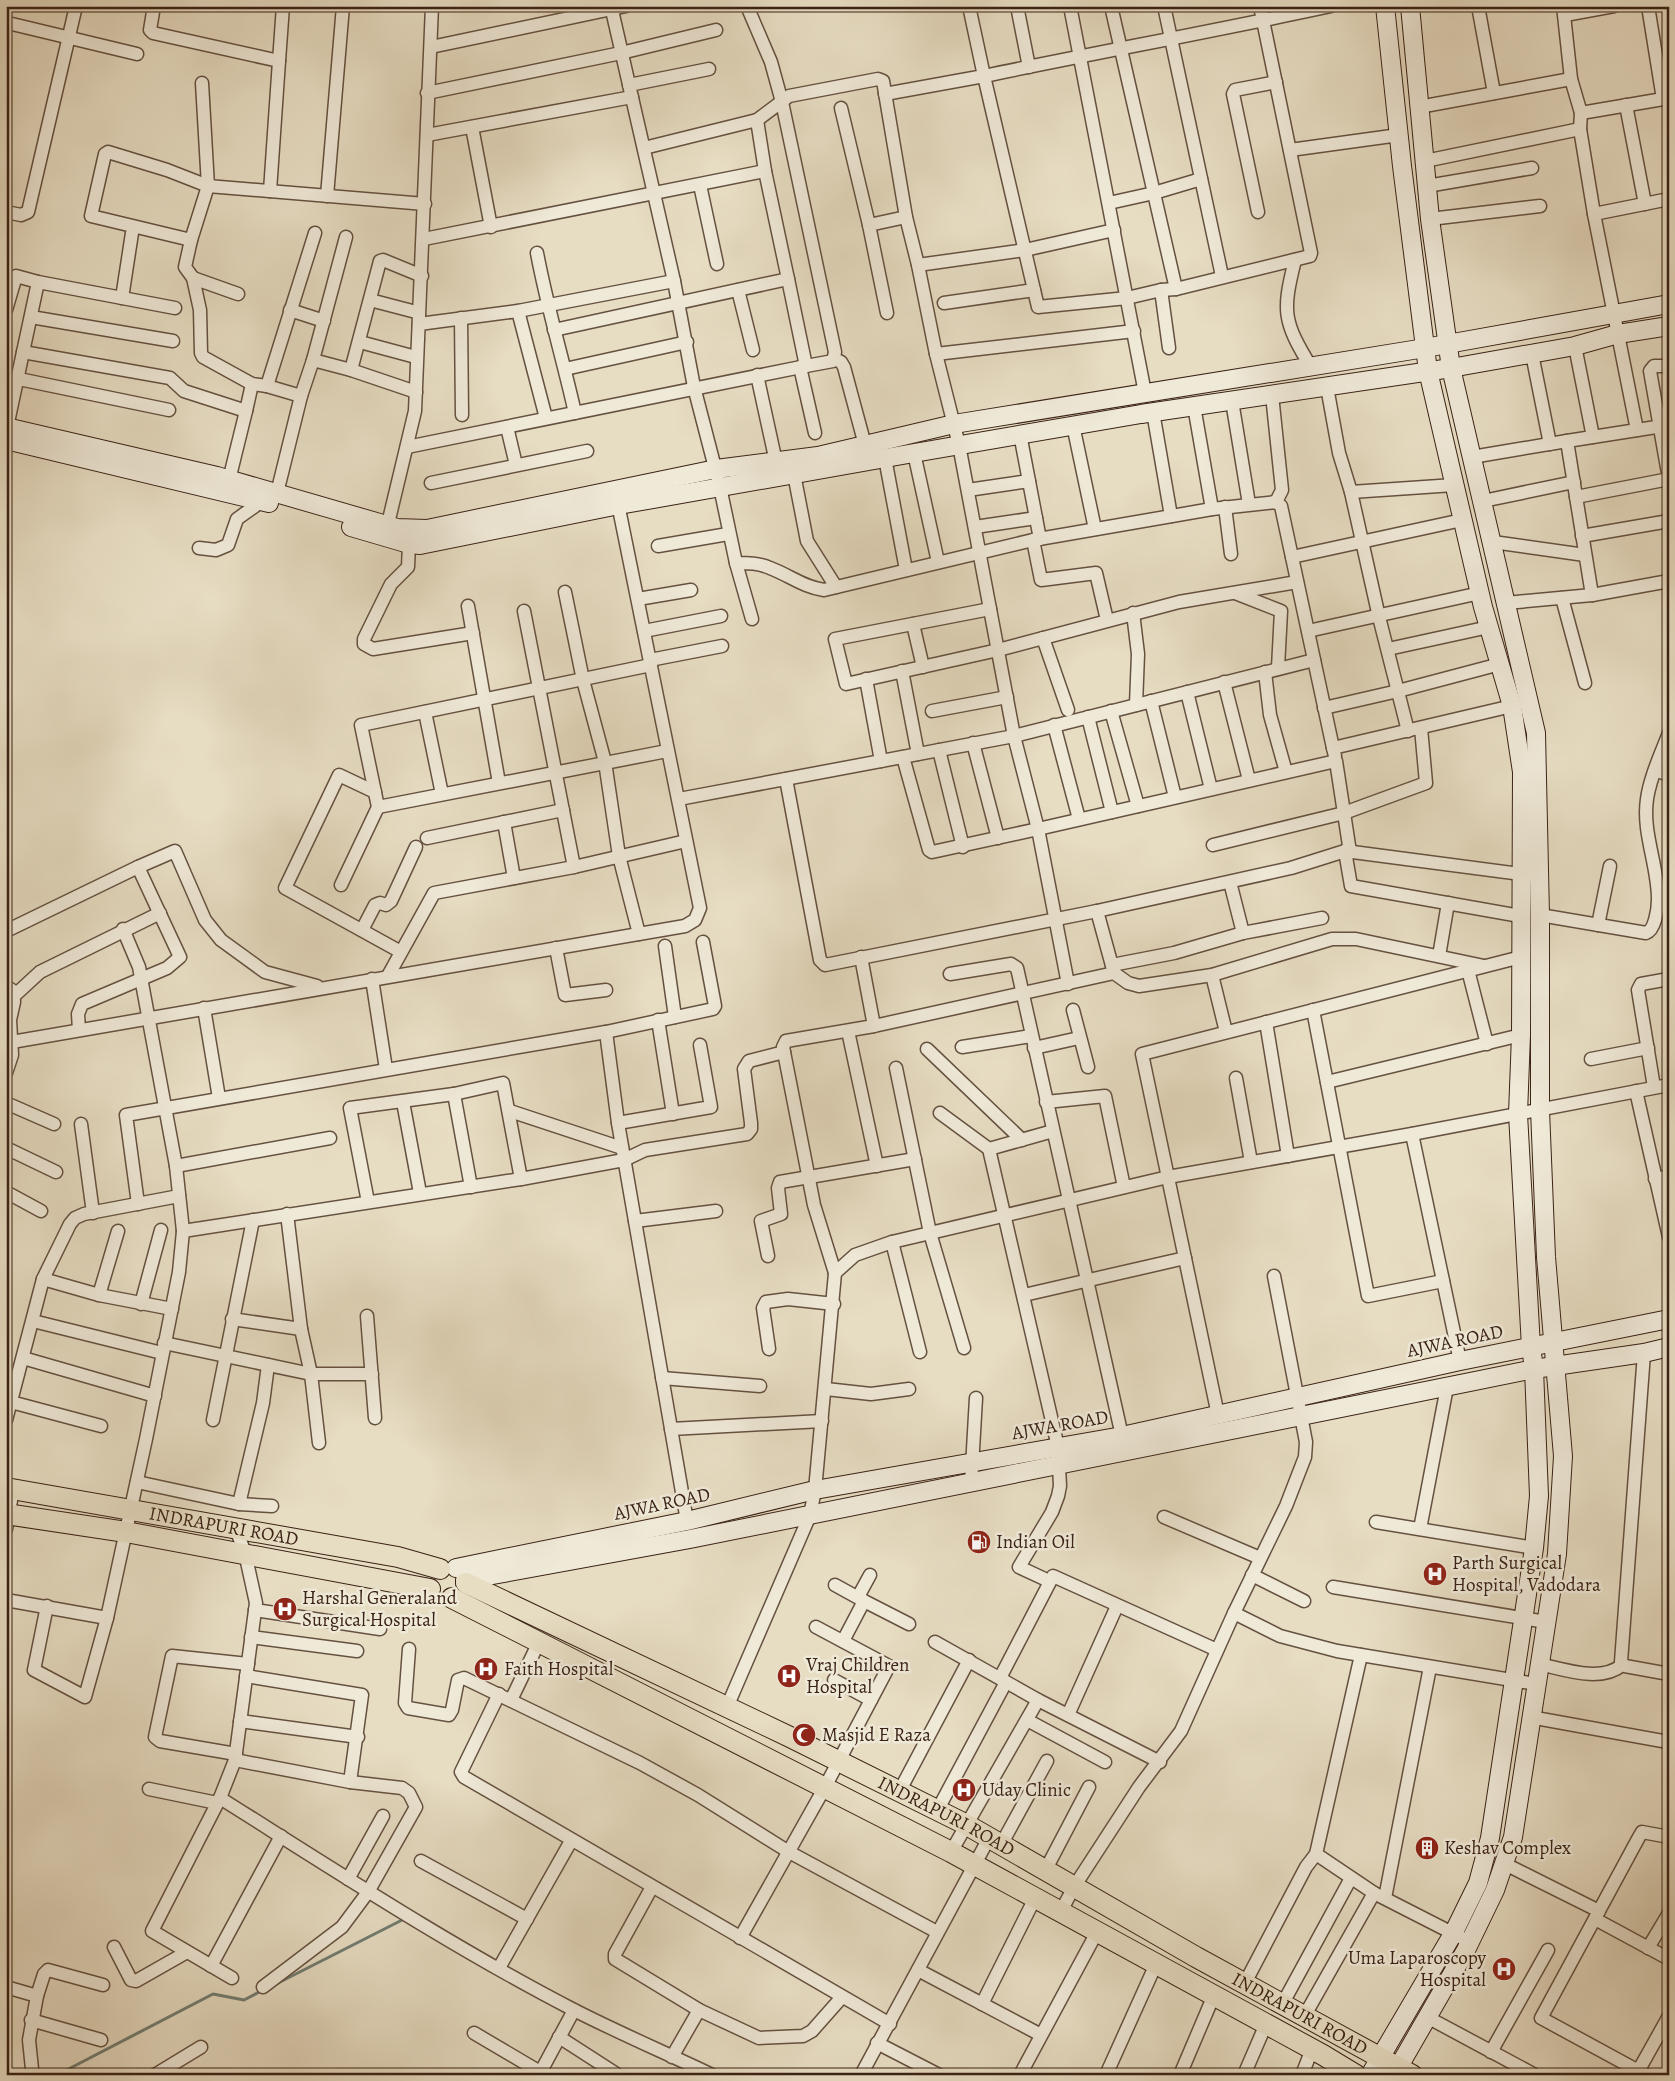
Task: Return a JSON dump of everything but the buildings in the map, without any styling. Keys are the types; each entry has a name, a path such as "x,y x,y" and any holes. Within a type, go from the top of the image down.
{"main road":[{"name":"INDRAPURI ROAD","path":"10,1488 130,1511 398,1557 457,1575 967,1826 1305,2015 1402,2072"},
{"name":"INDRAPURI ROAD","path":"7,1519 126,1532 430,1589"},
{"path":"432,1574 457,1575 459,1595 452,1598 439,1597 430,1589 429,1581 432,1574"},
{"name":"INDRAPURI ROAD","path":"452,1598 951,1852 1214,1995 1356,2075"}],"street":[{"path":"6,212 21,215 28,212 67,37 76,6"},
{"path":"154,6 150,30 153,33 279,62"},
{"path":"270,191 283,6"},
{"path":"327,196 342,6"},
{"path":"387,531 415,412 418,318 424,239 427,93 432,6"},
{"path":"431,47 626,6"},
{"path":"747,6 770,62 782,102 835,359"},
{"path":"969,6 1038,307 1041,308 1128,298 1161,290 1176,289 1222,276 1308,257 1311,253 1260,6"},
{"path":"1017,6 1029,67"},
{"path":"1070,6 1128,298 1144,394"},
{"path":"1111,6 1176,289"},
{"path":"1164,6 1222,276"},
{"path":"885,94 1120,50 1331,6"},
{"path":"1370,2075 1454,1932 1484,1865 1498,1793 1515,1682 1534,1548 1539,1496 1534,1370 1531,1347 1518,1114 1521,1035 1520,874 1522,772 1512,706 1480,593 1428,371 1385,6"},
{"path":"1402,2072 1427,2018 1470,1942 1495,1890 1513,1837 1556,1554 1563,1456 1556,1366 1552,1342 1540,1110 1540,914 1536,733 1451,368 1430,219 1410,6"},
{"path":"1478,6 1494,93"},
{"path":"1614,6 1564,11 1571,79 1580,113 1580,129 1594,214 1637,430"},
{"path":"1580,113 1666,98 1648,6"},
{"path":"611,8 674,281 694,387 716,469 728,534 752,618"},
{"path":"12,24 137,54"},
{"path":"427,93 621,53 716,30"},
{"path":"427,135 472,127 630,91 709,69"},
{"path":"644,148 757,120 789,96 878,79 883,81 906,217 918,264 936,354 959,445 1014,736 1038,829 1068,984"},
{"path":"1419,107 1571,79"},
{"path":"1258,212 1233,94 1235,90 1276,82"},
{"path":"202,83 208,186 191,240 185,268 193,278 200,310 201,352 203,357 252,384 267,386 301,396"},
{"path":"1626,105 1646,204"},
{"path":"842,108 887,313"},
{"path":"757,120 765,171 788,279 815,433"},
{"path":"472,127 491,227"},
{"path":"1425,161 1580,129"},
{"path":"1290,150 1399,135"},
{"path":"191,240 91,216 105,154 108,152 168,170 208,186 425,204"},
{"path":"1427,186 1532,168"},
{"path":"424,239 765,171"},
{"path":"1109,202 1154,193 1201,179"},
{"path":"700,185 718,264"},
{"path":"1594,214 1669,199"},
{"path":"1430,219 1540,206"},
{"path":"869,226 906,217"},
{"path":"918,264 1025,250 1114,230"},
{"path":"122,298 132,233"},
{"path":"267,386 315,233"},
{"path":"199,548 220,550 228,545 237,520 270,497 314,360 346,236"},
{"path":"537,252 547,306 575,413"},
{"path":"350,370 360,342 381,260 422,276"},
{"path":"1295,260 1286,297 1287,321 1292,335 1311,367"},
{"path":"6,310 16,276 38,282 175,308"},
{"path":"193,278 238,294"},
{"path":"554,330 788,279"},
{"path":"370,300 418,318 461,318 547,306 674,281"},
{"path":"38,282 7,431 270,497 387,531 409,544 420,545 617,499 716,469 818,456 954,424 1425,348 1556,326 1669,304"},
{"path":"738,290 753,350"},
{"path":"944,303 1034,290"},
{"path":"1161,290 1169,348"},
{"path":"290,310 324,321"},
{"path":"518,311 546,418"},
{"path":"31,317 173,341"},
{"path":"461,318 462,415"},
{"path":"1556,326 1568,347 1593,437"},
{"path":"387,531 428,529 617,499 720,487 1073,425 1451,368 1568,347 1618,334 1669,326"},
{"path":"936,354 1134,331"},
{"path":"360,342 412,356"},
{"path":"565,369 687,342"},
{"path":"23,352 170,378 184,392 246,411"},
{"path":"1532,354 1550,444"},
{"path":"407,448 835,359 841,362 844,367 865,445"},
{"path":"314,360 416,392"},
{"path":"1576,497 1669,480 1663,426 1650,371 1654,366 1669,366"},
{"path":"757,375 776,462"},
{"path":"19,379 169,410"},
{"path":"229,480 252,384"},
{"path":"1213,845 1344,812 1426,783 1414,730 1398,691 1379,617 1351,492 1339,453 1326,387"},
{"path":"1272,395 1282,490 1276,502"},
{"path":"1232,401 1249,504"},
{"path":"1194,406 1212,509"},
{"path":"1153,412 1171,516"},
{"path":"1073,425 1095,529"},
{"path":"1472,458 1663,426"},
{"path":"507,427 516,465"},
{"path":"1020,434 1036,518 1036,540 1041,580 1096,573 1107,620"},
{"path":"1567,441 1592,595"},
{"path":"431,483 587,451"},
{"path":"914,452 938,562"},
{"path":"884,458 906,570"},
{"path":"794,474 807,541 836,587"},
{"path":"183,475 229,480 270,497"},
{"path":"968,490 1029,481"},
{"path":"1483,501 1574,482"},
{"path":"1351,492 1454,486"},
{"path":"9,1043 322,987 685,926 695,920 700,908 617,499"},
{"path":"736,563 758,564 814,588 824,590 1036,540 1212,509 1276,502 1281,506 1334,754 1344,812 1351,886 1520,916"},
{"path":"1225,507 1231,554"},
{"path":"975,527 1036,518"},
{"path":"1292,557 1462,520"},
{"path":"1582,536 1669,521"},
{"path":"658,546 728,534"},
{"path":"1493,542 1585,555"},
{"path":"409,544 408,567 392,584 364,639 364,644 373,648 473,633"},
{"path":"1506,603 1592,595 1669,581"},
{"path":"990,609 835,638 846,684 998,650 1179,602 1297,582"},
{"path":"638,599 691,590"},
{"path":"564,592 583,680 605,762 619,856 639,934"},
{"path":"1233,592 1281,612 1278,668"},
{"path":"1308,631 1379,617 1480,593"},
{"path":"1562,598 1585,683"},
{"path":"468,606 500,783"},
{"path":"524,611 574,867"},
{"path":"1133,613 1137,636 1136,705"},
{"path":"644,631 721,616"},
{"path":"914,624 923,667"},
{"path":"1388,649 1489,627"},
{"path":"1043,638 1068,710"},
{"path":"341,885 378,807 360,725 583,680 722,646"},
{"path":"679,799 1014,736 1314,660"},
{"path":"1324,708 1500,664"},
{"path":"902,671 918,754"},
{"path":"1265,672 1270,715 1286,772"},
{"path":"866,679 881,761"},
{"path":"1224,682 1250,780"},
{"path":"1187,692 1211,789"},
{"path":"932,711 1007,697"},
{"path":"1150,701 1175,797"},
{"path":"903,757 929,850 937,853 1286,772 1334,754 1414,730 1512,706"},
{"path":"1111,711 1138,806"},
{"path":"425,712 442,794"},
{"path":"1088,717 1112,812"},
{"path":"1054,726 1079,819"},
{"path":"1540,914 1646,933 1650,932 1663,898 1646,817 1647,798 1669,733"},
{"path":"973,743 998,838"},
{"path":"939,750 963,846"},
{"path":"378,807 667,751"},
{"path":"1655,770 1669,775"},
{"path":"375,792 339,775 285,888 401,952"},
{"path":"786,779 820,960 825,964 1097,911 1290,868 1348,852 1539,877"},
{"path":"427,838 563,810"},
{"path":"504,822 514,878"},
{"path":"388,976 434,893 574,867 686,841"},
{"path":"362,930 375,905 380,903 386,905 391,901 416,846"},
{"path":"6,931 175,851 205,920 221,940 265,972 322,987"},
{"path":"1598,925 1610,866"},
{"path":"79,1030 78,1014 82,1004 167,968 180,958 138,867"},
{"path":"1230,882 1243,933"},
{"path":"1439,956 1448,903"},
{"path":"1097,911 1113,969 1128,983 1139,986 1212,975 1332,939 1356,939 1484,966"},
{"path":"6,1073 12,1055 9,1043 10,991 40,972 123,929 160,913"},
{"path":"727,1707 810,1516 816,1490 834,1304 835,1273 814,1205 784,1052 783,1045 786,1041 848,1032 1022,995 1068,984 1113,969 1243,933 1322,918"},
{"path":"47,1606 34,1670 82,1697 87,1695 107,1618 155,1396 172,1309 183,1231 176,1166 139,968 123,929"},
{"path":"138,1204 125,1118 130,1113 606,1032 715,1008 703,942"},
{"path":"665,946 675,1017"},
{"path":"556,948 565,995 606,990"},
{"path":"1218,1415 1142,1054 1521,957"},
{"path":"861,958 874,1026"},
{"path":"950,974 1011,964 1017,968 1032,1042 1122,1436"},
{"path":"1468,970 1487,1044"},
{"path":"1212,975 1226,1032"},
{"path":"1654,1087 1639,987 1641,984 1669,979"},
{"path":"372,980 386,1069"},
{"path":"204,1008 219,1098"},
{"path":"1073,1010 1088,1068"},
{"path":"1313,1010 1368,1296 1443,1281"},
{"path":"658,1020 672,1114"},
{"path":"1266,1022 1288,1156"},
{"path":"606,1032 618,1122 687,1521"},
{"path":"848,1032 877,1166"},
{"path":"1327,1082 1521,1035"},
{"path":"962,1048 1079,1038"},
{"path":"618,1122 711,1106 700,1045"},
{"path":"1591,1059 1648,1048"},
{"path":"927,1049 1022,1140"},
{"path":"183,1231 420,1193 521,1179 624,1154 747,1134 751,1129 751,1123 744,1069 749,1061 784,1052"},
{"path":"896,1068 930,1233 964,1348"},
{"path":"1236,1078 1251,1162"},
{"path":"368,1202 350,1109 454,1094 503,1083 510,1111 521,1179"},
{"path":"835,1273 855,1255 892,1242 1168,1177 1412,1134 1669,1085"},
{"path":"1636,1091 1669,1237"},
{"path":"454,1094 471,1187"},
{"path":"1046,1102 1105,1096 1124,1188"},
{"path":"403,1102 420,1193"},
{"path":"6,1103 54,1124"},
{"path":"510,1111 624,1154"},
{"path":"940,1113 989,1150 1024,1295 1058,1447 1060,1486 1052,1512 1019,1567 1049,1581"},
{"path":"81,1124 94,1213"},
{"path":"989,1150 1052,1131"},
{"path":"1412,1134 1460,1360"},
{"path":"176,1166 330,1138"},
{"path":"6,1148 56,1172"},
{"path":"768,1256 761,1221 781,1214 778,1185 780,1182 915,1160"},
{"path":"1655,1179 1669,1176"},
{"path":"6,1192 41,1211"},
{"path":"6,1420 33,1322 42,1279 74,1218 179,1196"},
{"path":"635,1221 716,1211"},
{"path":"287,1214 301,1329 311,1374 319,1444"},
{"path":"213,1420 253,1220"},
{"path":"141,1304 160,1230"},
{"path":"99,1295 118,1232"},
{"path":"892,1242 920,1352"},
{"path":"1024,1295 1088,1282 1185,1258"},
{"path":"1060,1911 1138,1787 1160,1762 1181,1731 1234,1613 1286,1506 1306,1457 1306,1442 1296,1399 1274,1276"},
{"path":"42,1279 99,1295 172,1309"},
{"path":"769,1348 763,1308 766,1302 788,1299 834,1304"},
{"path":"367,1316 375,1418"},
{"path":"232,1319 301,1329"},
{"name":"AJWA ROAD","path":"457,1575 816,1490 1122,1436 1296,1399 1460,1360 1669,1319"},
{"path":"33,1322 163,1348 226,1356 311,1374 372,1374"},
{"name":"AJWA ROAD","path":"457,1575 810,1516 1446,1387 1669,1347"},
{"path":"1622,1665 1644,1353"},
{"path":"23,1358 155,1396"},
{"path":"239,1504 263,1403 268,1365"},
{"path":"662,1378 760,1386"},
{"path":"1420,1529 1446,1387"},
{"path":"826,1389 871,1394 908,1389"},
{"path":"970,1484 976,1398"},
{"path":"11,1402 101,1426"},
{"path":"671,1429 822,1421"},
{"path":"137,1482 239,1504 272,1506"},
{"path":"7,1519 10,1488"},
{"path":"1164,1517 1260,1558"},
{"path":"1376,1522 1534,1548"},
{"path":"232,1978 154,1933 152,1928 219,1800 235,1757 256,1603 236,1529"},
{"path":"842,1641 870,1575"},
{"path":"1252,1575 1304,1601"},
{"path":"937,1811 1003,1680 1051,1578 1055,1576 1117,1606 1217,1650"},
{"path":"835,1585 908,1624"},
{"path":"1332,1586 1523,1620 1546,1622"},
{"path":"6,1600 107,1618"},
{"path":"1068,1715 1117,1606"},
{"path":"255,1610 380,1629"},
{"path":"1234,1613 1280,1636 1361,1655 1536,1684"},
{"path":"740,1938 839,1762 890,1666 816,1626"},
{"path":"251,1637 357,1651"},
{"path":"539,1642 461,1772 464,1777 571,1841 890,2024"},
{"path":"935,1642 1038,1700 1160,1762"},
{"path":"409,1648 405,1703 408,1708 449,1715 452,1710 458,1680 462,1678 648,1767 698,1795 788,1852 937,1932"},
{"path":"1245,1982 1306,1867 1316,1854 1361,1655"},
{"path":"263,1988 329,1939 342,1927 368,1892 416,1807 409,1793 402,1788 350,1782 160,1741 155,1737 172,1656 359,1693 363,1697 350,1782"},
{"path":"899,1792 968,1660"},
{"path":"1539,1664 1573,1671 1608,1673 1622,1665 1669,1674"},
{"path":"1305,2015 1380,1895 1430,1667"},
{"path":"834,1680 871,1700"},
{"path":"951,1852 1038,1700"},
{"path":"1530,1717 1668,1742"},
{"path":"1027,1720 1105,1762"},
{"path":"240,1721 358,1737"},
{"path":"861,2075 974,1865 995,1842 1047,1761"},
{"path":"1045,1871 1089,1787"},
{"path":"149,1789 219,1800 281,1836 368,1892 499,1968 574,2010 704,2073"},
{"path":"1498,1793 1518,1796"},
{"path":"348,1879 383,1816"},
{"path":"1669,1837 1642,1832 1542,2018 1640,2073 1669,2016"},
{"path":"211,1966 281,1836"},
{"path":"499,1968 571,1841"},
{"path":"1316,1854 1380,1895 1470,1942"},
{"path":"421,1861 526,1919"},
{"path":"1505,1864 1597,1915 1648,1948 1669,1959"},
{"path":"1283,2003 1351,1878"},
{"path":"652,1887 615,1954 615,1959 699,2010 759,2038 803,2036 812,2031 842,1997"},
{"path":"982,2004 1035,1898"},
{"path":"1648,1948 1669,1913"},
{"path":"1020,2075 1097,1932"},
{"path":"114,1947 131,1980 136,1981 187,1952"},
{"path":"1491,2052 1548,1950"},
{"path":"1106,2075 1156,1964"},
{"path":"32,2069 29,2040 31,2020 44,1974 48,1970 103,1985"},
{"path":"918,1970 1041,2035"},
{"path":"6,1987 37,1996"},
{"path":"1180,2075 1214,1995"},
{"path":"474,2033 539,2073 574,2010"},
{"path":"672,2057 699,2010"},
{"path":"1427,2018 1535,2075"},
{"path":"31,2020 101,2040"},
{"path":"1244,2075 1266,2024"},
{"path":"559,2037 618,2075"},
{"path":"877,2043 939,2075"},
{"path":"155,2075 201,2047"},
{"path":"1302,2075 1312,2049"}],"waterway":[{"path":"278,1983 406,1918"},
{"path":"57,2075 213,1994 244,2000 263,1990"}],"place":[{"name":"Indian Oil","path":"979,1542"},
{"name":"Parth Surgical Hospital, Vadodara","path":"1435,1574"},
{"name":"Harshal Generaland Surgical Hospital","path":"285,1609"},
{"name":"Faith Hospital","path":"486,1669"},
{"name":"Vraj Children Hospital","path":"789,1676"},
{"name":"Masjid E Raza","path":"804,1735"},
{"name":"Uday Clinic","path":"964,1790"},
{"name":"Keshav Complex","path":"1427,1848"},
{"name":"Uma Laparoscopy Hospital","path":"1504,1969"}]}
